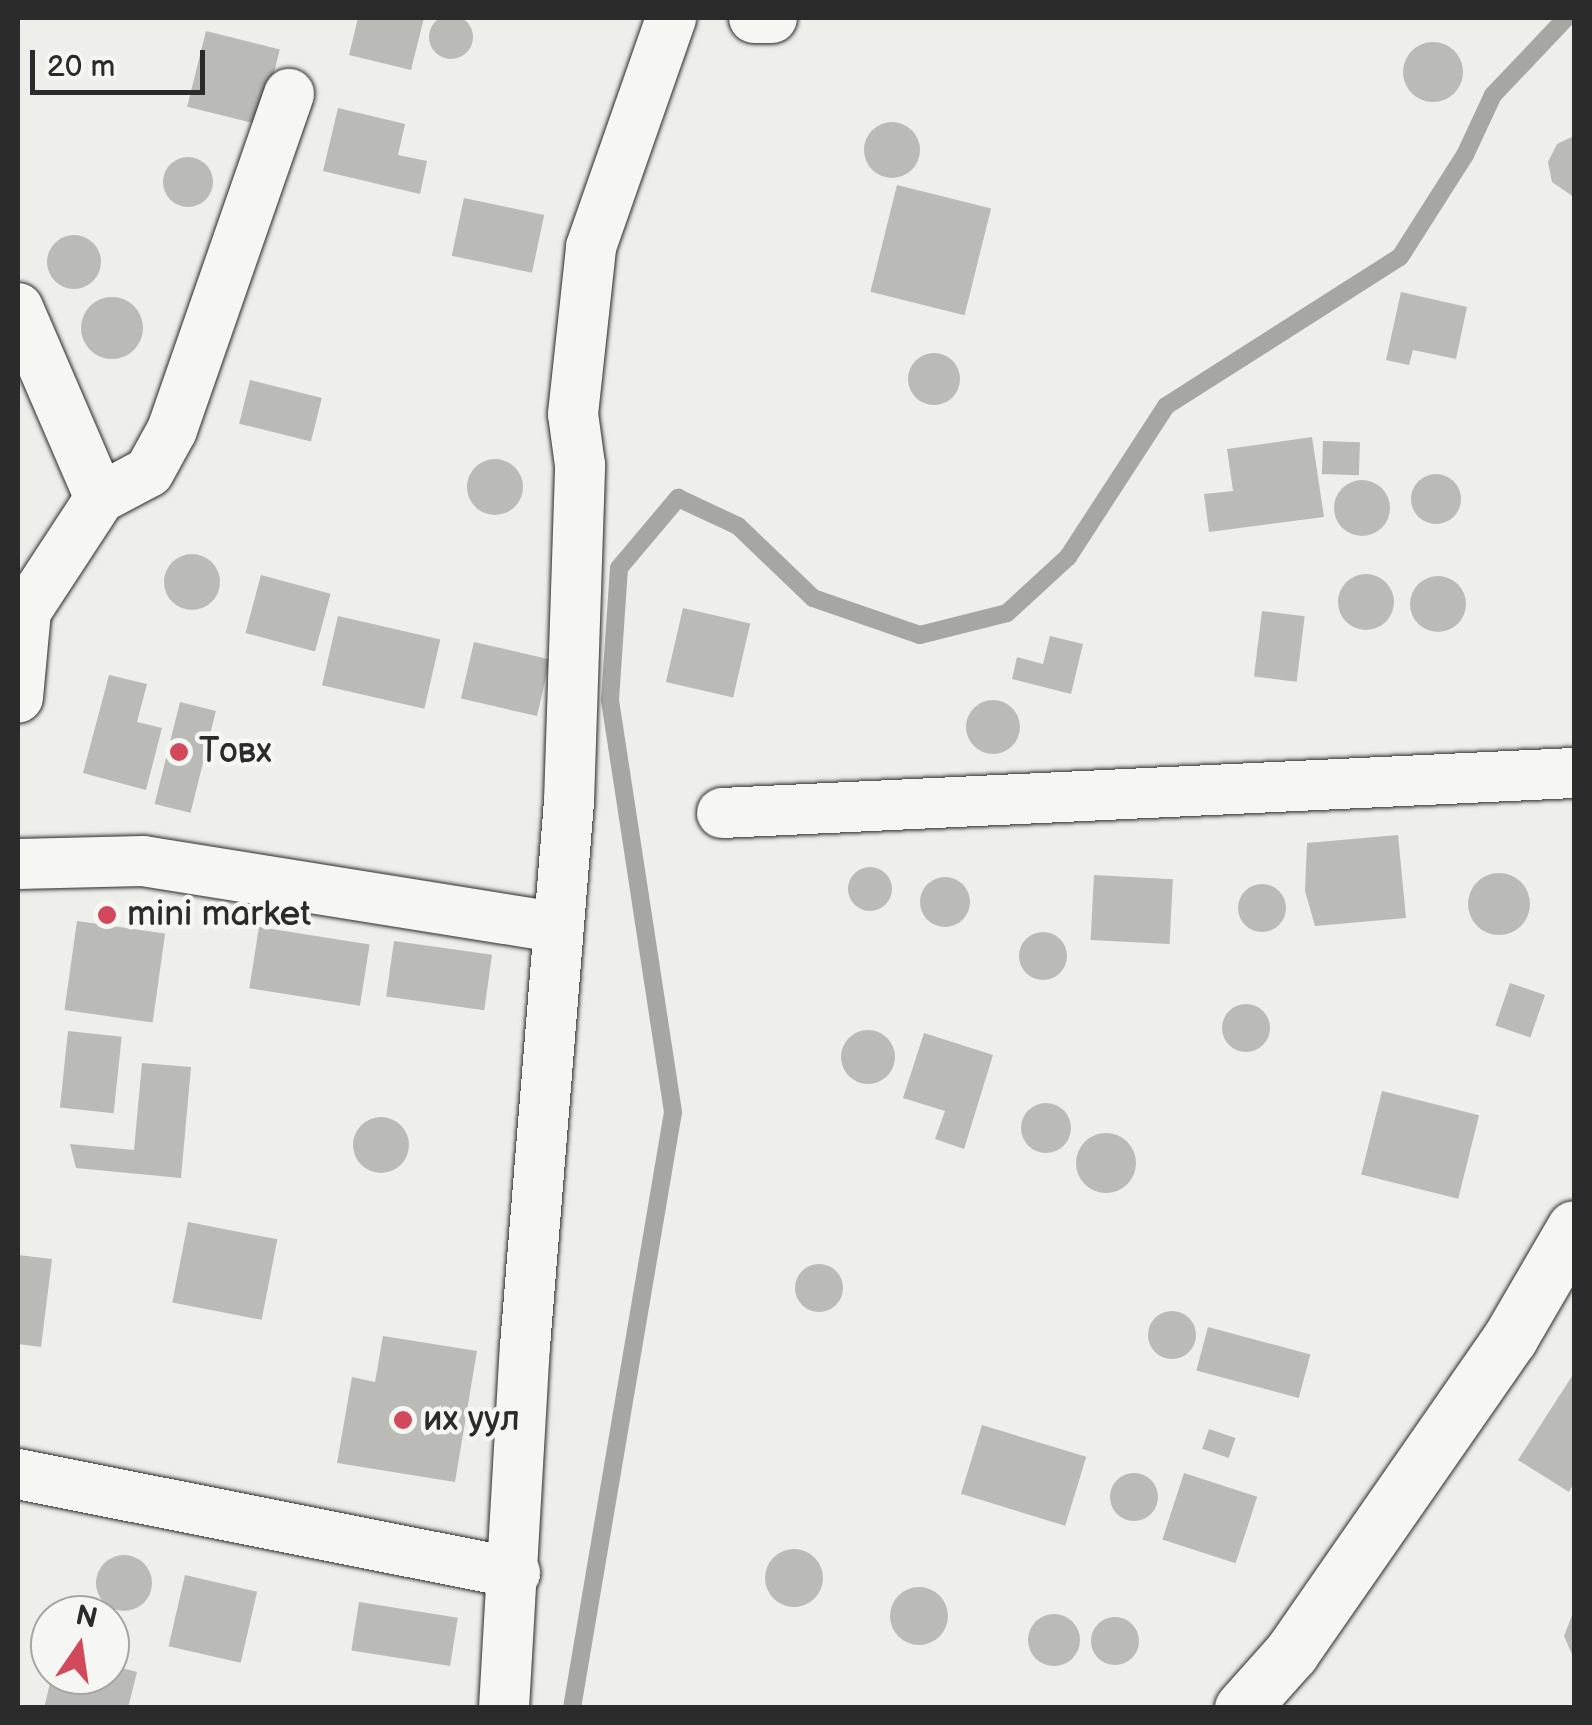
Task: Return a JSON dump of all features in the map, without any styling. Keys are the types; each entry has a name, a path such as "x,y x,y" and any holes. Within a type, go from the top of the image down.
{"street":[{"path":"504,1708 555,927 570,782 580,465 573,414 591,247 671,18"},
{"path":"754,18 772,18"},
{"path":"18,698 22,611 100,498 150,472 172,430 289,94"},
{"path":"18,308 100,498"},
{"path":"722,813 1574,773"},
{"path":"18,864 143,861 555,927"},
{"path":"1242,1708 1291,1653 1510,1338 1574,1228"},
{"path":"18,1474 515,1572"}],"building":[{"path":"451,15 466,22 473,37 466,52 451,59 436,52 429,37 436,22"},
{"path":"358,18 424,18 411,70 349,55"},
{"path":"206,31 280,49 261,125 187,107"},
{"path":"1433,42 1454,51 1463,72 1454,93 1433,102 1412,93 1403,72 1412,51"},
{"path":"338,108 405,124 398,155 427,161 420,194 323,171"},
{"path":"892,122 912,130 920,150 912,170 892,178 872,170 864,150 872,130"},
{"path":"1574,136 1574,197 1552,182 1548,162 1557,144"},
{"path":"188,157 206,164 213,182 206,200 188,207 170,200 163,182 170,164"},
{"path":"897,185 991,208 965,315 870,292"},
{"path":"464,198 544,215 532,273 452,256"},
{"path":"74,235 93,243 101,262 93,281 74,289 55,281 47,262 55,243"},
{"path":"1401,292 1467,307 1456,359 1413,350 1409,365 1386,360"},
{"path":"112,297 134,306 143,328 134,350 112,359 90,350 81,328 90,306"},
{"path":"934,353 952,361 960,379 952,397 934,405 916,397 908,379 916,361"},
{"path":"250,380 322,398 311,442 239,424"},
{"path":"1312,437 1324,517 1209,532 1204,494 1233,491 1227,449"},
{"path":"1323,441 1360,442 1359,475 1322,474"},
{"path":"495,459 515,467 523,487 515,507 495,515 475,507 467,487 475,467"},
{"path":"1436,474 1454,481 1461,499 1454,517 1436,524 1418,517 1411,499 1418,481"},
{"path":"1362,480 1382,488 1390,508 1382,528 1362,536 1342,528 1334,508 1342,488"},
{"path":"192,554 212,562 220,582 212,602 192,610 172,602 164,582 172,562"},
{"path":"1366,574 1386,582 1394,602 1386,622 1366,630 1346,622 1338,602 1346,582"},
{"path":"261,575 331,594 315,652 245,633"},
{"path":"1438,576 1458,584 1466,604 1458,624 1438,632 1418,624 1410,604 1418,584"},
{"path":"683,608 750,624 733,698 666,682"},
{"path":"1262,611 1305,616 1297,682 1254,677"},
{"path":"338,616 440,640 424,709 322,685"},
{"path":"1050,636 1083,644 1071,694 1012,679 1017,657 1043,664"},
{"path":"474,642 550,660 537,716 461,699"},
{"path":"109,675 147,684 137,722 162,728 146,790 83,773"},
{"path":"993,700 1012,708 1020,727 1012,746 993,754 974,746 966,727 974,708"},
{"path":"180,702 216,711 190,813 155,804"},
{"path":"1398,835 1406,918 1315,926 1305,891 1307,843"},
{"path":"870,867 885,874 892,889 885,904 870,911 855,904 848,889 855,874"},
{"path":"1499,873 1521,882 1530,904 1521,926 1499,935 1477,926 1468,904 1477,882"},
{"path":"1094,875 1173,879 1169,944 1091,940"},
{"path":"945,877 962,885 970,902 962,919 945,927 928,919 920,902 928,885"},
{"path":"1262,884 1279,891 1286,908 1279,925 1262,932 1245,925 1238,908 1245,891"},
{"path":"77,921 165,933 153,1023 64,1010"},
{"path":"259,927 370,945 360,1006 249,988"},
{"path":"1043,932 1060,939 1067,956 1060,973 1043,980 1026,973 1019,956 1026,939"},
{"path":"394,941 492,955 484,1010 386,996"},
{"path":"1510,983 1545,995 1530,1038 1495,1026"},
{"path":"1246,1004 1263,1011 1270,1028 1263,1045 1246,1052 1229,1045 1222,1028 1229,1011"},
{"path":"868,1030 887,1038 895,1057 887,1076 868,1084 849,1076 841,1057 849,1038"},
{"path":"68,1031 122,1037 114,1113 60,1108"},
{"path":"924,1033 993,1055 964,1149 935,1139 945,1111 903,1098"},
{"path":"142,1063 191,1067 181,1178 76,1168 70,1144 134,1150"},
{"path":"1382,1091 1479,1115 1458,1199 1361,1174"},
{"path":"1046,1103 1063,1111 1071,1128 1063,1145 1046,1153 1029,1145 1021,1128 1029,1111"},
{"path":"381,1117 401,1125 409,1145 401,1165 381,1173 361,1165 353,1145 361,1125"},
{"path":"1106,1133 1127,1142 1136,1163 1127,1184 1106,1193 1085,1184 1076,1163 1085,1142"},
{"path":"188,1222 277,1239 262,1320 172,1302"},
{"path":"18,1255 52,1259 41,1347 18,1344"},
{"path":"819,1264 836,1271 843,1288 836,1305 819,1312 802,1305 795,1288 802,1271"},
{"path":"1172,1311 1189,1318 1196,1335 1189,1352 1172,1359 1155,1352 1148,1335 1155,1318"},
{"path":"1208,1327 1310,1354 1299,1398 1196,1370"},
{"path":"383,1336 477,1351 455,1482 337,1463 352,1377 375,1382"},
{"path":"1574,1373 1574,1483 1569,1492 1518,1460"},
{"path":"982,1425 1086,1457 1065,1526 961,1494"},
{"path":"1209,1429 1235,1438 1229,1458 1202,1449"},
{"path":"1134,1473 1151,1480 1158,1497 1151,1514 1134,1521 1117,1514 1110,1497 1117,1480"},
{"path":"1184,1473 1257,1497 1236,1563 1162,1540"},
{"path":"794,1549 814,1558 823,1578 814,1598 794,1607 774,1598 765,1578 774,1558"},
{"path":"113,1557 135,1557 150,1572 150,1594 135,1609 130,1610 130,1595 98,1594 98,1572"},
{"path":"185,1575 257,1592 241,1663 169,1646"},
{"path":"919,1587 940,1595 948,1616 940,1637 919,1645 898,1637 890,1616 898,1595"},
{"path":"359,1602 458,1618 450,1666 351,1650"},
{"path":"1574,1610 1574,1659 1564,1636"},
{"path":"1054,1614 1072,1622 1080,1640 1072,1658 1054,1666 1036,1658 1028,1640 1036,1622"},
{"path":"1115,1617 1132,1624 1139,1641 1132,1658 1115,1665 1098,1658 1091,1641 1098,1624"},
{"path":"130,1670 137,1672 128,1708 44,1708 47,1695 130,1695"}],"waterway":[{"path":"572,1708 673,1112 610,700 619,568 678,498 738,526 813,598 920,635 1007,613 1068,557 1166,406 1400,257 1465,155 1493,95 1566,18"}],"place":[{"name":"Товх","path":"179,752"},
{"name":"mini market","path":"107,915"},
{"name":"их уул","path":"403,1420"}]}
